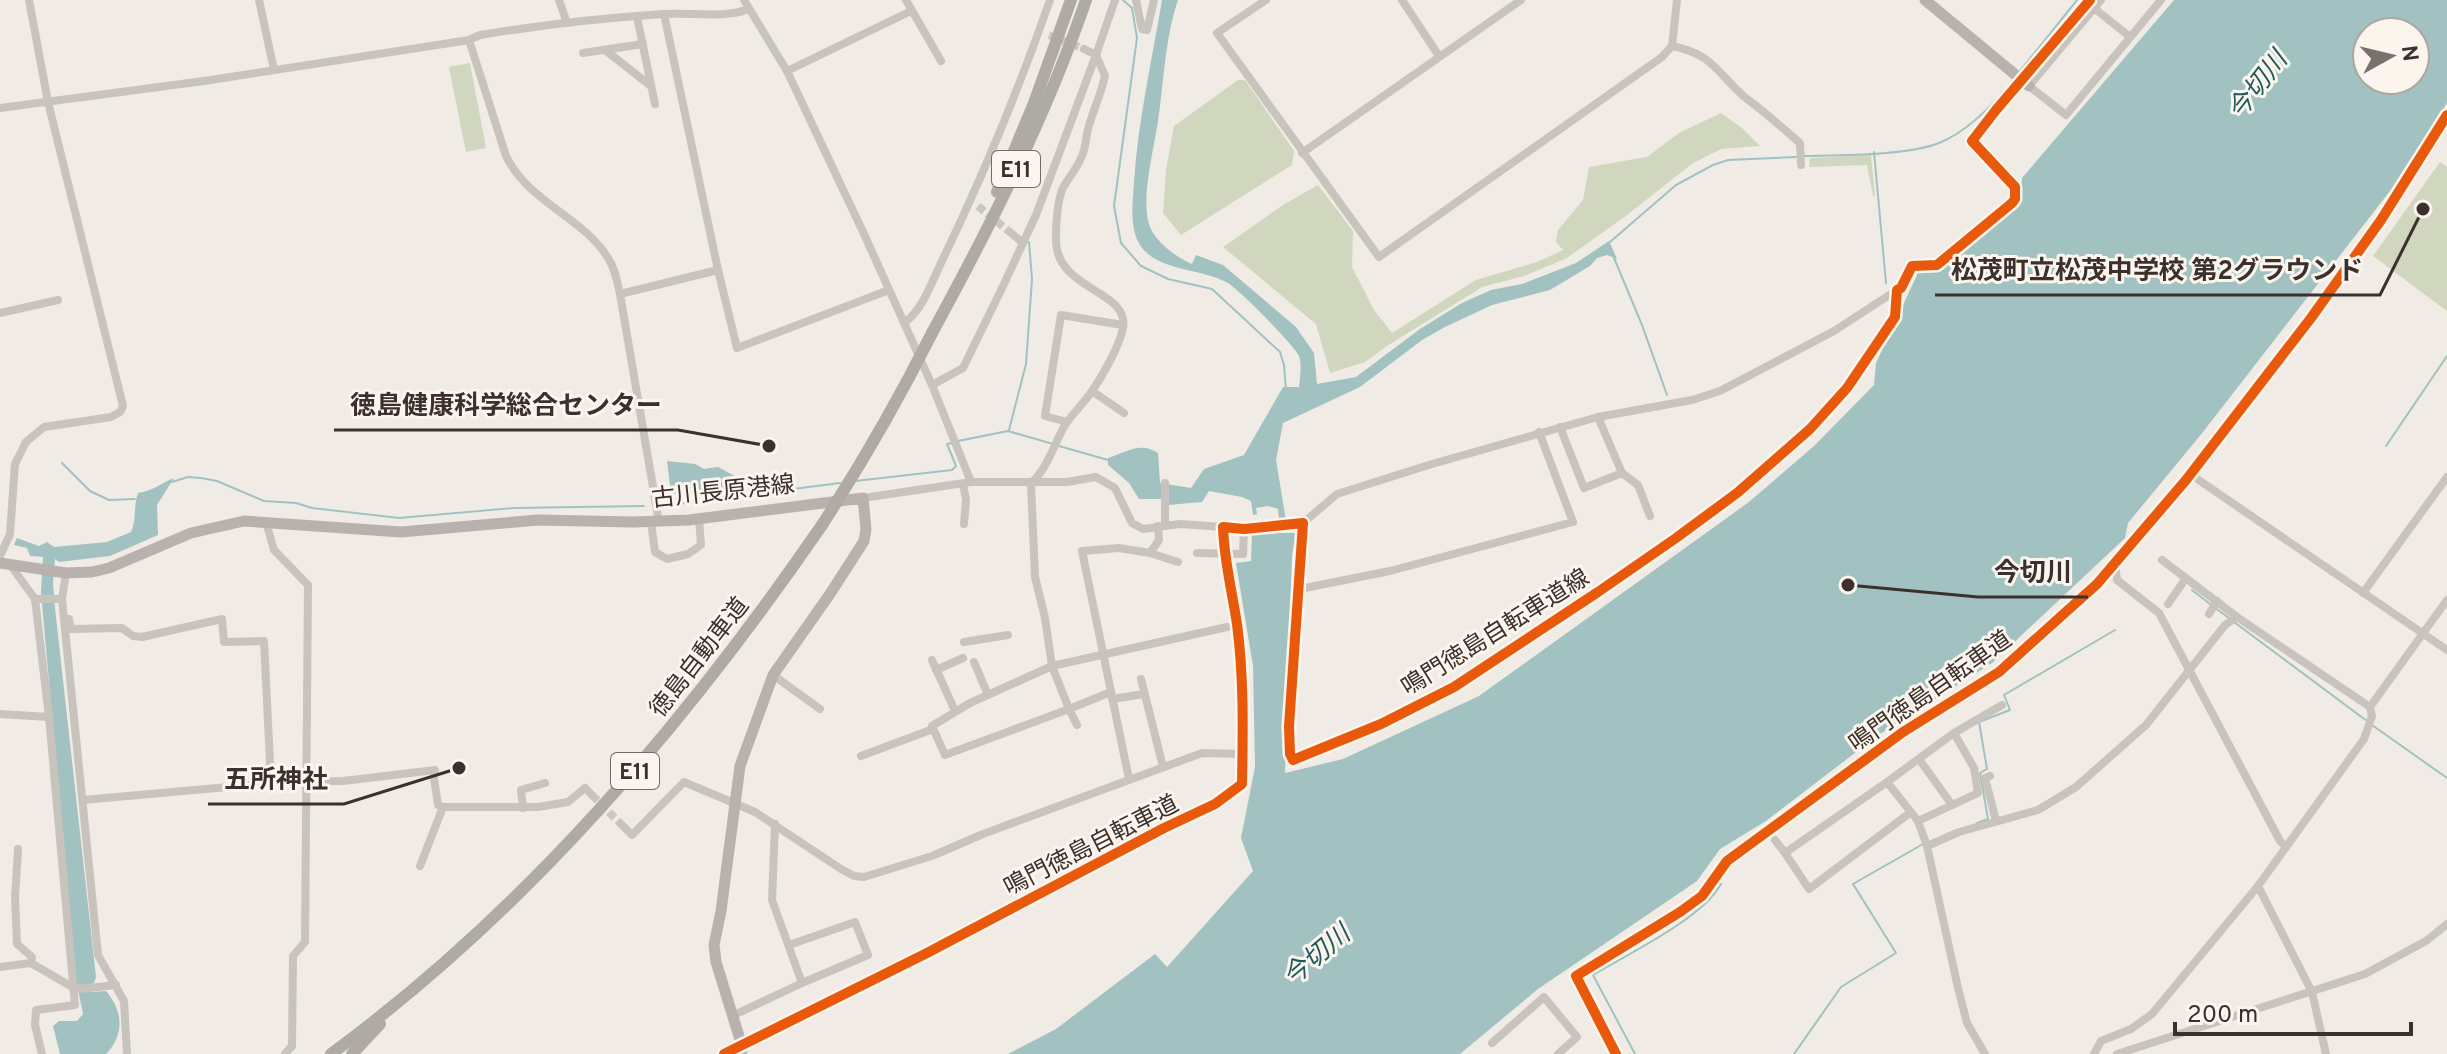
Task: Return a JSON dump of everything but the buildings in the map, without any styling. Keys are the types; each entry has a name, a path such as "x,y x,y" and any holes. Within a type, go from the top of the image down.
{"highway":[{"name":"徳島自動車道","path":"932,333 1034,103 1071,0"},
{"name":"徳島自動車道","path":"331,1054 415,987 519,891 628,779 724,662 859,468 976,253 1045,107 1086,0"},
{"path":"352,1054 415,987"}],"main road":[{"path":"1925,0 2029,86"},
{"name":"鳴門徳島自転車道","path":"1616,1054 1576,976 1702,896 1727,861 1903,732 1999,672 2097,584 2190,474 2311,318 2405,184 2418,158 2447,115"},
{"path":"724,1054 740,1050 734,1015 716,962 714,945 745,751 773,675 864,541 863,498"},
{"name":"古川長原港線","path":"6,564 78,574 109,568 208,527 244,521 401,532 538,520 655,522 699,519 863,498"},
{"path":"1223,527 1244,529 1303,523 1298,585"}],"street":[{"path":"0,556 10,534 15,464 26,442 44,427 111,417 123,406 48,102 29,0"},
{"path":"259,0 274,70"},
{"path":"559,0 567,23"},
{"path":"906,0 941,61"},
{"path":"904,323 924,298 970,200 1050,0"},
{"path":"1136,0 1142,29 1147,30 1154,0"},
{"path":"1266,0 1217,33 1379,257 1662,57 1672,46 1677,0"},
{"path":"1402,0 1439,56"},
{"path":"1302,153 1521,0"},
{"path":"2101,0 2029,86 2066,115 2161,0"},
{"path":"932,385 963,368 1023,243 1114,3"},
{"path":"0,108 274,70 567,23 664,14 731,13 746,4 787,71 932,385 955,442 967,484 964,524"},
{"path":"2094,8 2130,37"},
{"path":"787,71 911,11"},
{"path":"664,14 737,348 889,290"},
{"path":"637,17 655,104"},
{"path":"1039,32 1049,35"},
{"path":"469,40 512,169 527,186 602,249 611,263 620,294 655,522 655,552 667,559 688,554 701,545 699,519"},
{"path":"583,53 643,44"},
{"path":"1672,46 1693,50 1707,60 1800,143 1801,165"},
{"path":"1031,483 1039,476 1067,422 1092,391 1118,343 1123,325 1123,317 1112,302 1065,268 1058,258 1055,240 1063,189 1084,151 1105,76 1096,55 1084,49"},
{"path":"605,50 651,86"},
{"path":"970,200 978,206"},
{"path":"1011,233 1023,243"},
{"path":"620,294 718,270"},
{"path":"1303,523 1337,494 1539,432 1598,417 1692,400 1720,391 1834,331 1897,290"},
{"path":"0,313 58,300"},
{"path":"1067,422 1045,416 1061,315 1123,325"},
{"path":"1092,391 1124,413"},
{"path":"1598,417 1622,473 1638,485 1650,516"},
{"path":"1560,427 1584,488 1622,473"},
{"path":"1298,585 1305,588 1390,571 1573,522 1539,432"},
{"path":"2190,474 2447,650"},
{"path":"863,498 967,484 1067,482 1096,477 1115,488 1132,523 1143,529 1161,525 1223,527"},
{"path":"2363,593 2447,477"},
{"path":"1031,483 1035,577 1052,666 1077,725"},
{"path":"1150,553 1159,540 1165,506 1165,483"},
{"path":"266,522 274,550 308,585 305,942 293,956 292,1046 285,1054"},
{"path":"1197,553 1243,554 1244,529"},
{"path":"1129,779 1082,551 1119,548 1178,562"},
{"path":"2094,1054 2101,1041 2131,1029 2152,1014 2258,886 2364,739 2372,716 2370,707 2237,617 2162,560"},
{"path":"6,564 37,599 76,988 75,1005 36,1010 35,1025 42,1054"},
{"path":"2115,564 2117,580 2159,613 2280,841 2286,847"},
{"path":"63,573 61,602 98,955 124,1001 127,1054"},
{"path":"2168,604 2186,578"},
{"path":"37,599 61,602 67,609 71,629 122,628 133,636 150,637 222,619 224,642 264,641 271,783"},
{"path":"2370,707 2447,600"},
{"path":"2209,614 2217,601"},
{"path":"1927,846 1959,832 2038,810 2076,787 2146,725 2225,625 2237,617"},
{"path":"1144,694 1111,696 945,755 932,726 955,711 1052,666 1227,627"},
{"path":"964,642 1008,635"},
{"path":"936,670 963,658"},
{"path":"932,660 955,711"},
{"path":"974,662 988,695"},
{"path":"773,675 820,709"},
{"path":"1141,679 1163,767"},
{"path":"1785,853 1954,733 2002,705"},
{"path":"0,714 49,717"},
{"path":"861,756 933,729"},
{"path":"1918,821 1978,793 1974,768 1954,733"},
{"path":"621,824 632,835 684,782 775,824 841,869 864,877 932,856 1202,753 1243,754"},
{"path":"1919,759 1952,805"},
{"path":"83,800 271,783 343,781 435,770 438,805 443,807 523,808 568,802 585,788 592,795"},
{"path":"1990,776 1985,778 1996,821"},
{"path":"1887,782 1918,821 1927,846 1967,1023 1985,1054"},
{"path":"523,808 521,790 545,783"},
{"path":"420,866 443,807"},
{"path":"1809,889 1911,812"},
{"path":"775,824 772,900 802,983"},
{"path":"1775,840 1815,898"},
{"path":"18,849 15,898 17,944 32,957 31,963"},
{"path":"2258,886 2312,992 2326,1054"},
{"path":"734,1015 868,955 855,922 789,945"},
{"path":"2117,1054 2365,974 2426,941 2447,924"},
{"path":"0,967 31,963 76,988 114,985"},
{"path":"1492,1043 1544,997 1577,1037 1558,1054"}],"green space":[{"path":"470,63 486,148 466,152 449,67"},
{"path":"1238,80 1245,80 1294,151 1292,165 1181,235 1163,213 1166,170 1174,126"},
{"path":"1721,113 1760,146 1721,149 1693,163 1567,258 1524,276 1482,287 1365,362 1330,373 1316,324 1223,247 1318,185 1353,231 1352,267 1374,310 1392,333 1476,280 1537,262 1563,250 1556,242 1558,230 1583,200 1589,167 1647,157 1679,133"},
{"path":"1871,155 1875,196 1867,165 1809,167 1810,158"},
{"path":"2440,162 2447,167 2447,311 2373,256"}],"water":[{"path":"1162,0 1178,0 1168,44 1149,173 1146,200 1149,224 1156,237 1173,253 1192,264 1196,255 1223,265 1296,327 1314,353 1317,384 1356,377 1420,329 1462,303 1491,290 1522,284 1576,263 1609,241 1617,259 1607,255 1597,258 1590,266 1550,290 1492,305 1445,327 1422,340 1360,387 1283,423 1276,460 1286,521 1279,520 1278,509 1268,506 1256,508 1257,514 1253,515 1251,501 1209,491 1202,502 1168,505 1167,499 1139,499 1129,483 1108,465 1108,458 1146,448 1158,453 1160,483 1191,488 1204,469 1244,455 1283,387 1299,387 1299,356 1241,294 1215,277 1163,263 1142,248 1136,237 1132,210 1136,159"},
{"path":"2174,0 2447,0 2447,103 2390,191 2203,432 2128,523 2125,538 1992,663 1877,736 1766,821 1720,849 1697,881 1538,989 1460,1054 1008,1054 1056,1029 1155,954 1167,967 1253,871 1241,838 1255,767 1253,666 1236,563 1251,561 1252,533 1296,533 1292,556 1285,773 1343,759 1479,696 1749,502 1814,446 1874,385 1876,363 1918,273 1936,271 2021,201 2022,178"},
{"path":"667,461 695,464 704,469 718,467 744,481 745,487 671,494"},
{"path":"174,478 157,505 158,535 110,556 59,562 55,559 55,608 96,977 91,992 106,991 116,1006 120,1022 116,1039 106,1054 60,1054 53,1026 59,1021 77,1021 83,1014 75,975 41,592 43,557 30,556 27,548 14,545 17,538 39,546 47,542 54,547 107,542 131,532 138,493"}],"waterway":[{"path":"1123,0 1132,8 1137,38 1114,206 1121,243 1141,266 1168,279 1212,289 1280,352 1286,390"},
{"path":"2020,71 2077,0"},
{"path":"1802,156 1891,153 1939,143 1980,116 2014,79"},
{"path":"1874,152 1886,283"},
{"path":"1610,242 1676,185 1713,165 1728,160 1796,157"},
{"path":"1009,430 1026,364 1032,279 1029,242"},
{"path":"1614,258 1667,395"},
{"path":"2386,446 2447,356"},
{"path":"958,441 1008,431 1053,444"},
{"path":"855,481 952,470 956,466 947,444 952,443"},
{"path":"1059,446 1108,460"},
{"path":"62,463 90,491 109,500 135,499"},
{"path":"172,482 188,477 201,478 217,481 264,501 399,518 514,508 644,506"},
{"path":"670,505 840,483"},
{"path":"2192,590 2210,604"},
{"path":"2215,608 2229,618"},
{"path":"2234,622 2367,721"},
{"path":"1977,823 1988,819 1980,773 1987,769 1979,722 2010,710 2004,695 2115,630"},
{"path":"2372,725 2447,778"},
{"path":"1794,1054 1841,987 1896,953 1853,884 1923,844"},
{"path":"1635,1054 1593,975 1682,922 1712,897 1721,884"}],"tunnel":[{"path":"1049,35 1084,49"},
{"path":"978,206 1011,233"},
{"path":"592,795 621,824"}],"cycle path":[{"name":"鳴門徳島自転車道線","path":"724,1054 1215,804 1242,784 1241,664 1223,527 1244,529 1303,523 1289,726 1293,760 1381,724 1454,687 1598,592 1737,493 1810,429 1847,388 1895,317 1897,290 1912,266 1937,265 2015,199 2015,187 1972,141 2090,0"},
{"path":"1616,1054 1576,976 1702,896 1727,861 1903,732 1999,672 2097,584 2186,480 2311,318 2381,220 2447,115"}],"place":[{"name":"松茂町立松茂中学校 第2グラウンド","path":"2423,209"},
{"name":"徳島健康科学総合センター","path":"769,446"},
{"name":"今切川","path":"1848,585"},
{"name":"五所神社","path":"459,768"}]}
